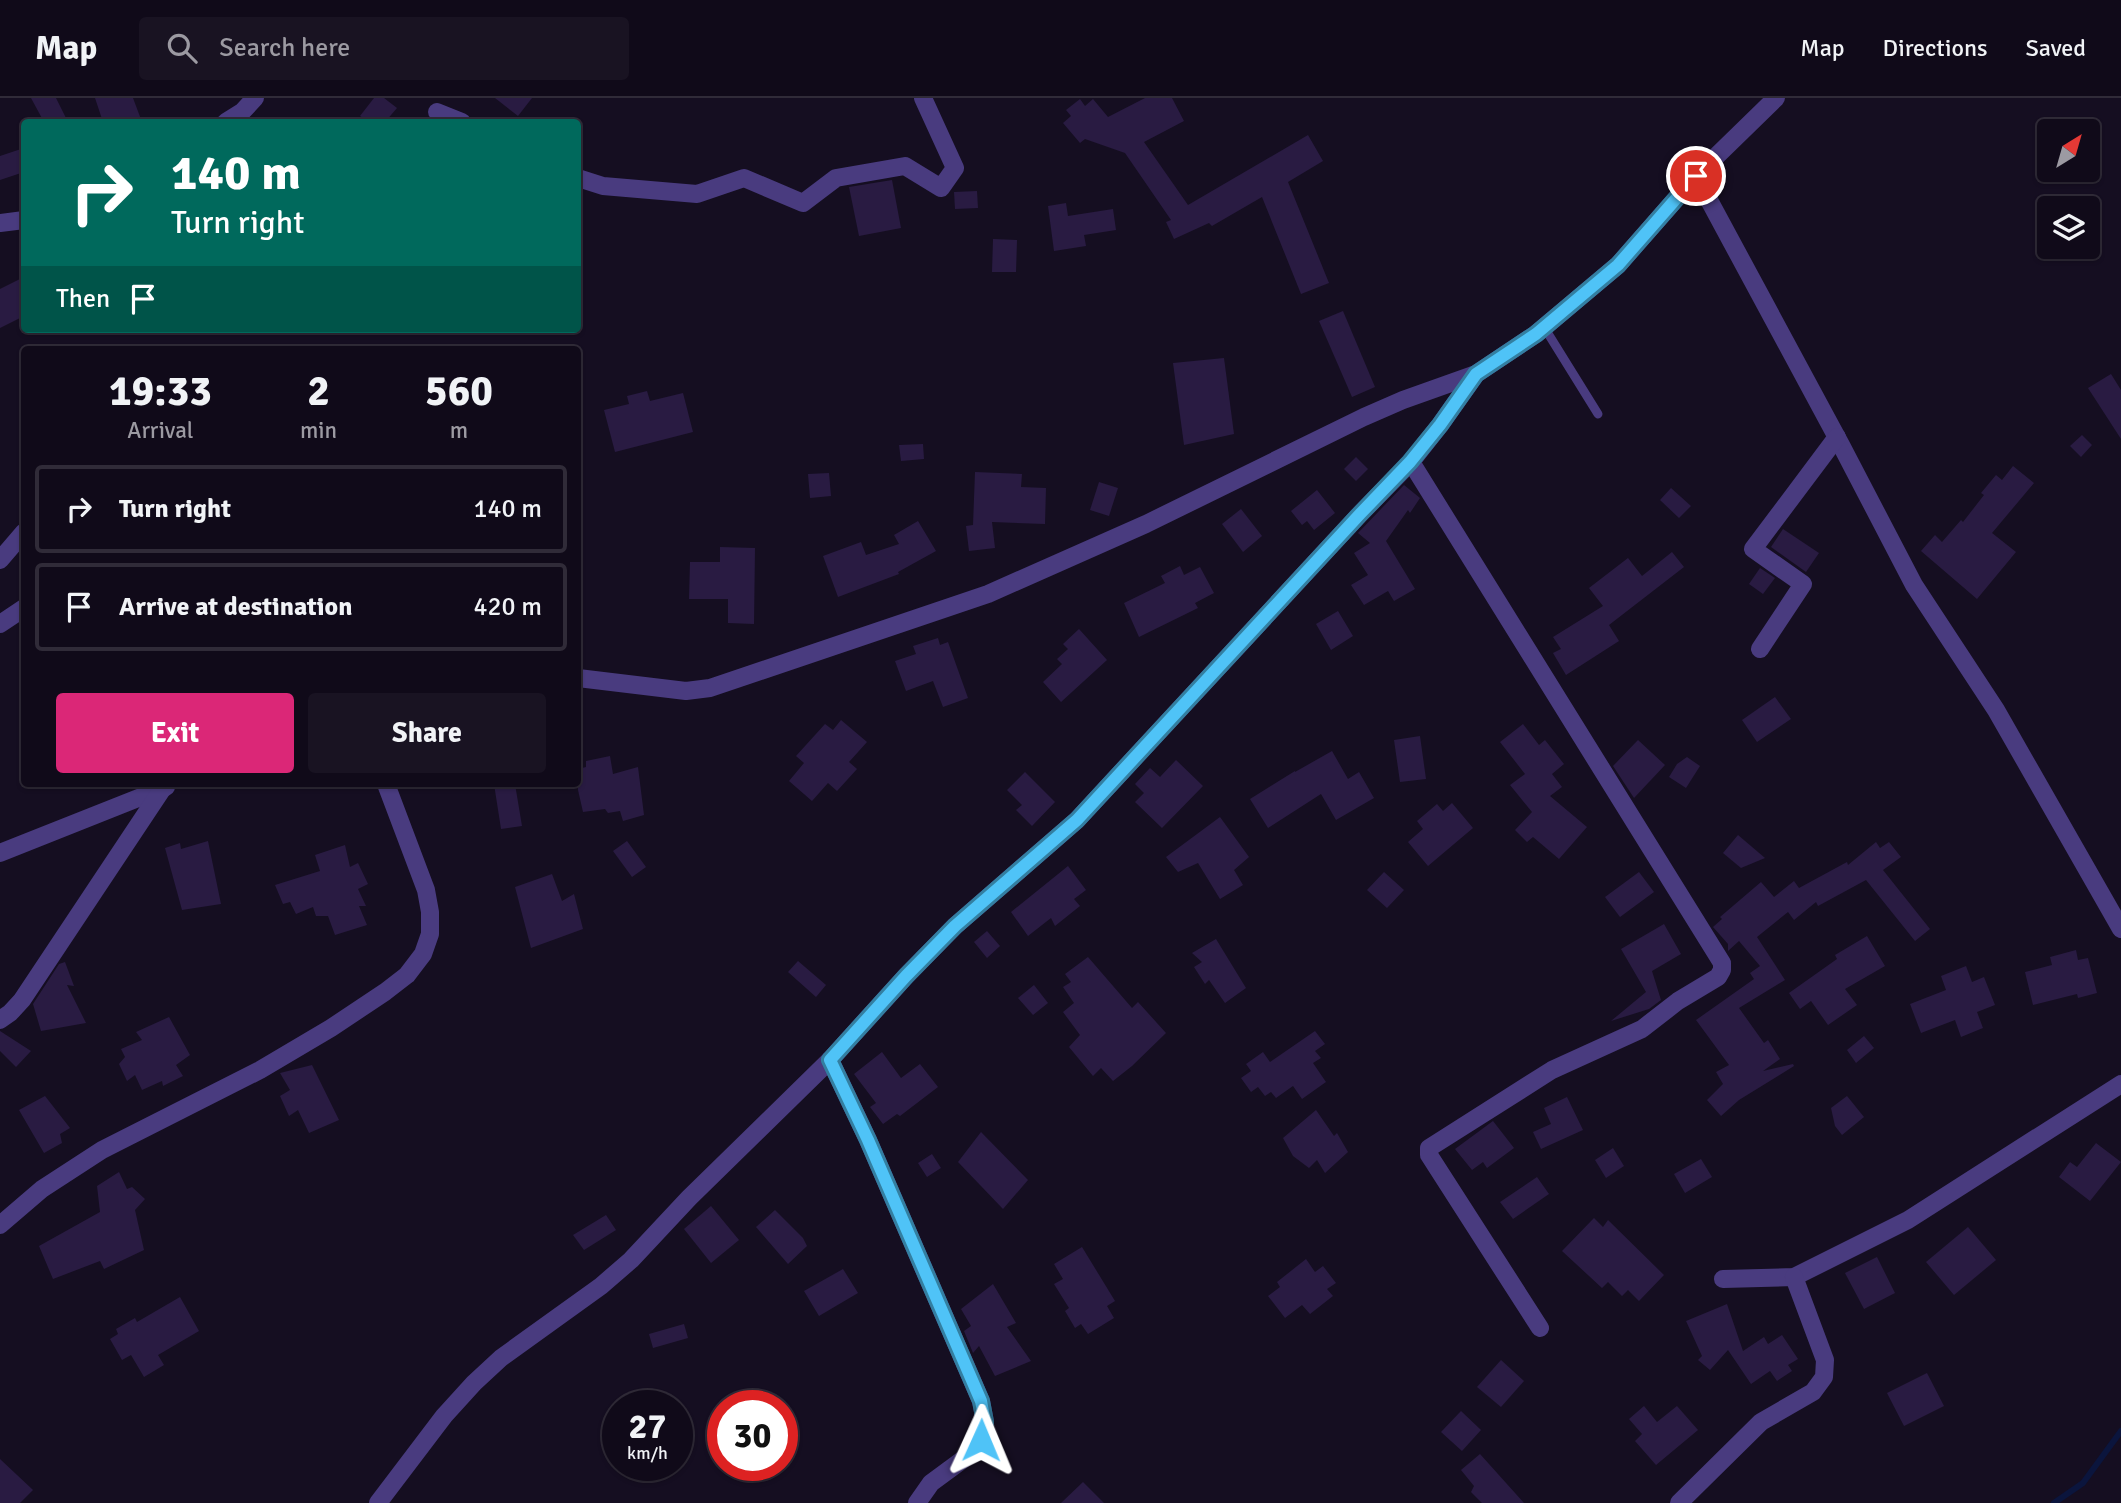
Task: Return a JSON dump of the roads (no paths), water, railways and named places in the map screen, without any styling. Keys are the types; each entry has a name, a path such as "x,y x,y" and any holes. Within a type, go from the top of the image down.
{"street":[{"path":"231,119 255,98"},
{"path":"581,179 603,187 698,194 744,178 803,203 836,178 905,166 941,188 955,168 923,98"},
{"path":"581,678 686,691 710,688 925,617 988,594 1146,524 1403,400 1476,374 1544,327 1618,265 1696,176 1776,98"},
{"path":"437,113 454,119"},
{"path":"1696,176 1914,584 1996,710 2121,929"},
{"path":"0,223 21,220"},
{"path":"379,1503 444,1416 474,1383 501,1358 601,1286 631,1260 689,1198 830,1060 955,926 1077,820 1410,462 1476,374"},
{"path":"1760,649 1803,584 1753,548 1837,437"},
{"path":"1410,462 1722,963 1723,970 1718,977 1678,1001 1642,1029 1552,1070 1429,1147 1429,1155 1540,1328"},
{"path":"0,560 21,536"},
{"path":"0,624 21,610"},
{"path":"0,853 166,787"},
{"path":"0,1020 22,1000 168,787"},
{"path":"0,1225 42,1189 102,1150 260,1070 331,1028 407,975 423,954 430,934 430,912 426,890 387,787"},
{"path":"830,1060 868,1140 981,1401 985,1422 981,1440 969,1455 931,1483 917,1503"},
{"path":"1723,1279 1794,1277 1908,1220 2121,1084"},
{"path":"1679,1503 1761,1422 1813,1392 1824,1377 1825,1360 1794,1277"}],"lane":[{"path":"1544,327 1598,414"}],"waterway":[{"path":"2054,1503 2083,1483 2121,1431"}]}
